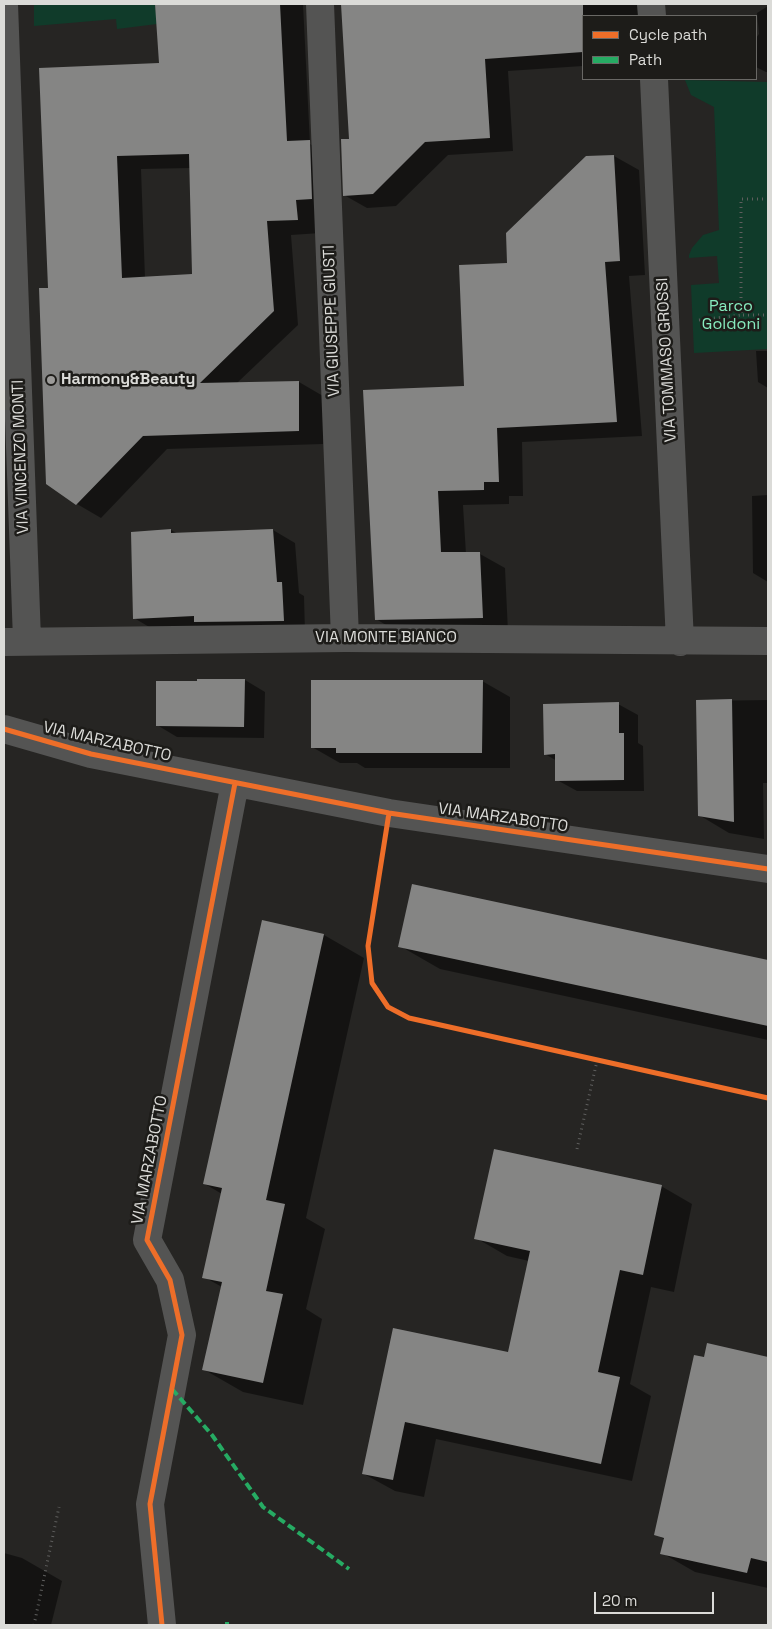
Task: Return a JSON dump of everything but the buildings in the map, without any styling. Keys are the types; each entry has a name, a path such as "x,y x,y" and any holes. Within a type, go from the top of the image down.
{"street":[{"name":"VIA VINCENZO MONTI","path":"4,4 16,642"},
{"name":"VIA GIUSEPPE GIUSTI","path":"320,4 345,638"},
{"name":"VIA TOMMASO GROSSI","path":"654,80 680,642"},
{"name":"VIA MONTE BIANCO","path":"16,642 345,638 644,638 680,642 768,641"},
{"name":"VIA MARZABOTTO","path":"4,728 92,754 389,814 768,869"},
{"name":"VIA MARZABOTTO","path":"162,1625 150,1504 182,1335 170,1280 147,1240 235,783"}],"path":[{"path":"741,315 741,199 768,199"},
{"path":"666,323 741,315 768,315"},
{"path":"577,1149 597,1061"},
{"path":"34,1625 59,1507"}],"green space":[{"path":"34,4 155,4 157,24 117,29 116,19 34,26"},
{"name":"Parco Goldoni","path":"685,80 768,82 768,349 694,353 691,285 719,283 717,256 689,258 689,255 692,248 703,235 719,230 714,107 691,95"}],"marked path":[{"path":"172,1389 212,1435 263,1507 349,1569"}],"cycle path":[{"path":"4,729 91,754 389,813 768,869"},
{"path":"162,1625 150,1504 182,1335 170,1280 147,1240 235,783"},
{"path":"389,813 368,946 372,983 388,1007 409,1018 768,1098"}],"place":[{"name":"Harmony&Beauty","path":"51,380"}]}
